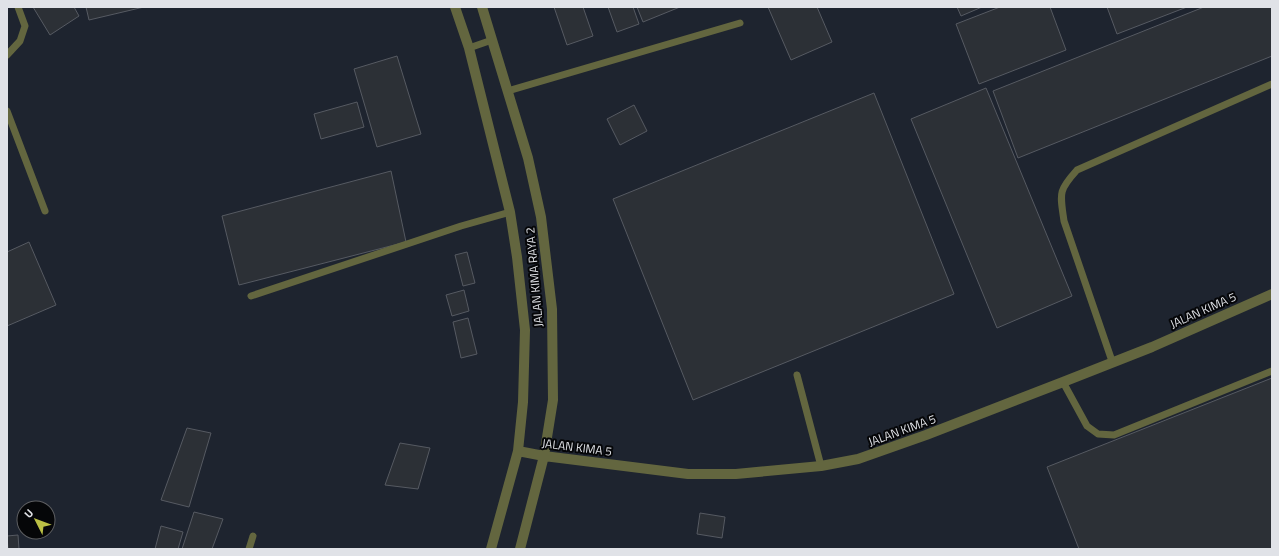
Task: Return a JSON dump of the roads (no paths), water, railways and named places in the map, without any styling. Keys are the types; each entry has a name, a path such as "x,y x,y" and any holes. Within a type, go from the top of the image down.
{"street":[{"name":"JALAN KIMA RAYA 2","path":"454,7 469,48 510,212 517,257 525,330 524,402 518,451 491,549"},
{"name":"JALAN KIMA RAYA 2","path":"482,7 528,158 541,217 552,309 553,400 544,456 520,549"},
{"name":"JALAN KIMA 5","path":"518,451 544,456 688,474 736,474 821,466 858,459 926,436 1112,361 1152,347 1272,294"}],"lane":[{"path":"7,55 20,41 25,26 18,7"},
{"path":"508,91 740,23"},
{"path":"469,48 492,40"},
{"path":"1112,361 1064,220 1061,200 1062,186 1077,170 1272,84"},
{"path":"7,111 45,211"},
{"path":"251,296 453,228 510,212"},
{"path":"1062,382 1087,426 1098,434 1114,435 1272,370"},
{"path":"798,375 821,466"},
{"path":"249,549 253,536"}]}
